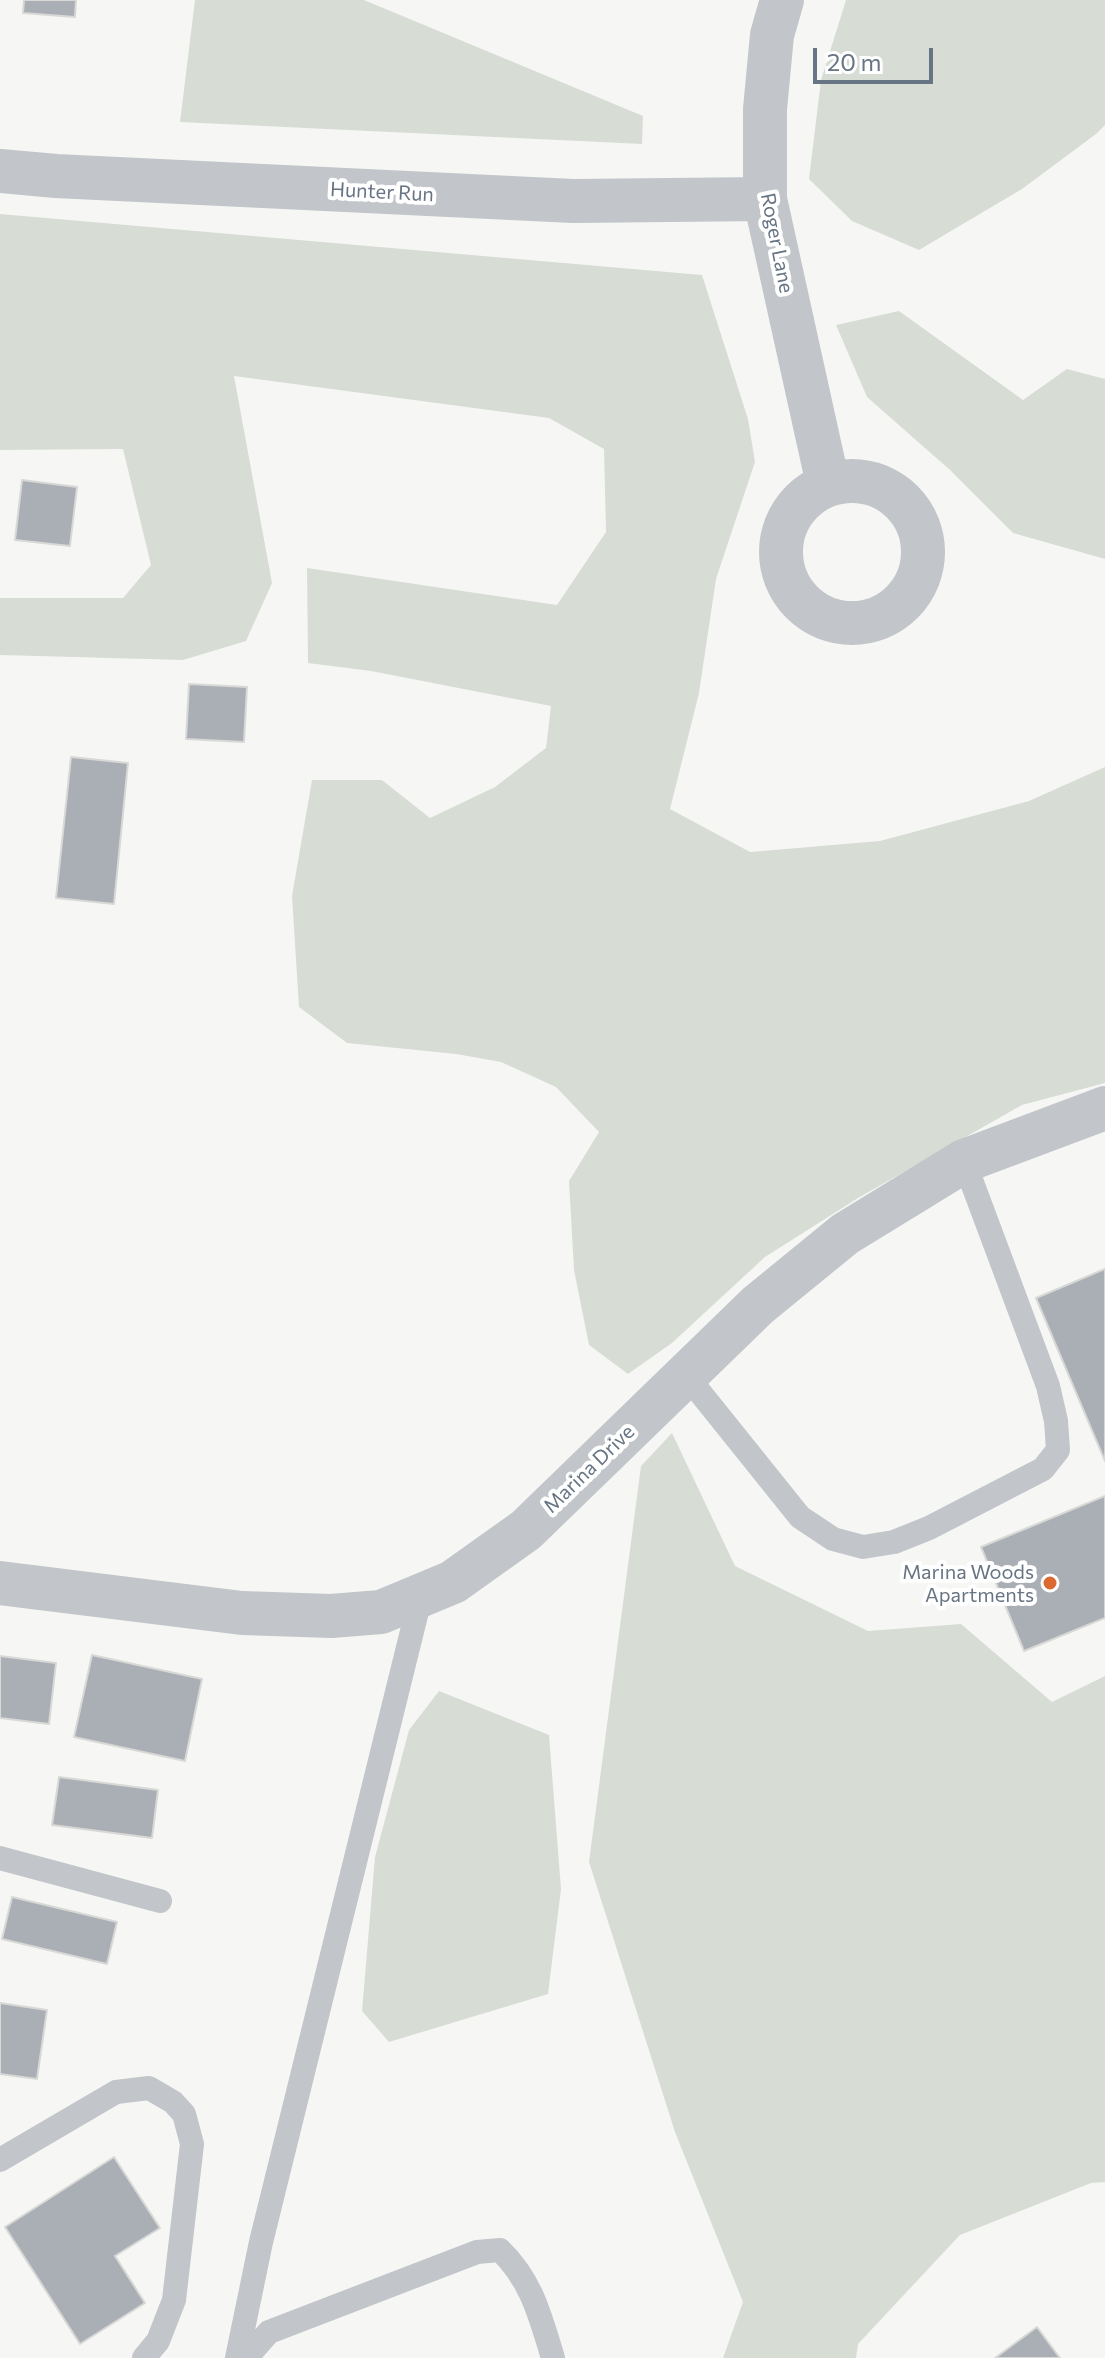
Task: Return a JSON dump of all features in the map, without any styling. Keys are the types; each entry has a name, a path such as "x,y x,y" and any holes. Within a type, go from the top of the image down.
{"street":[{"name":"Roger Lane","path":"782,0 772,35 765,109 765,199 828,484"},
{"name":"Hunter Run","path":"0,171 573,201 765,199"},
{"name":"Marina Drive","path":"0,1583 242,1613 316,1616 381,1612 453,1582 526,1530 758,1305 845,1234 964,1161 1105,1108"}],"lane":[{"path":"686,1375 800,1517 833,1539 863,1547 894,1542 929,1528 1043,1469 1058,1450 1056,1421 1048,1386 964,1161"},
{"path":"237,2358 261,2242 421,1595"},
{"path":"0,1858 160,1901"},
{"path":"0,2160 116,2092 149,2088 173,2102 184,2114 192,2144 174,2300 158,2341 144,2358"},
{"path":"246,2358 269,2332 477,2252 500,2250 513,2262 533,2294 553,2358"}],"shaded area":[{"path":"195,0 364,0 643,116 642,144 180,122"},
{"path":"846,0 1105,0 1105,125 1022,189 919,250 852,221 809,179 821,80"},
{"path":"0,214 702,275 748,419 755,462 716,579 699,693 670,809 750,852 880,841 1029,801 1105,767 1105,1083 1022,1105 858,1198 765,1257 672,1343 628,1374 589,1345 574,1270 569,1181 599,1132 556,1087 501,1062 456,1054 347,1043 299,1007 292,896 312,780 382,780 430,818 495,787 546,748 551,706 371,671 308,663 307,568 557,605 606,532 604,449 549,418 234,376 272,583 246,641 183,660 0,655 0,598 123,598 151,565 123,449 0,450"},
{"path":"899,311 1023,400 1067,369 1105,379 1105,559 1013,533 950,470 867,397 836,325"},
{"path":"672,1433 735,1566 868,1631 961,1624 1052,1702 1105,1676 1105,2182 1091,2183 960,2235 858,2344 856,2358 723,2358 743,2302 675,2132 589,1862 641,1466"},
{"path":"439,1691 549,1735 561,1889 548,1994 389,2042 362,2011 375,1857 409,1730"}],"building":[{"path":"24,0 76,0 75,17 23,13"},
{"path":"22,480 77,487 70,546 15,540"},
{"path":"189,684 247,687 244,742 186,739"},
{"path":"71,757 128,763 114,904 56,898"},
{"path":"1105,1269 1105,1461 1036,1298"},
{"name":"Marina Woods Apartments","path":"1105,1496 1105,1618 1024,1651 981,1547"},
{"path":"92,1655 202,1679 185,1761 74,1737"},
{"path":"0,1656 56,1663 49,1724 0,1718"},
{"path":"59,1777 158,1790 152,1838 52,1825"},
{"path":"12,1897 117,1922 107,1964 2,1939"},
{"path":"0,2003 47,2010 37,2079 0,2074"},
{"path":"114,2157 160,2228 115,2256 145,2303 80,2344 5,2227"},
{"path":"1037,2327 1060,2358 995,2358"}],"place":[{"name":"Marina Woods Apartments","path":"1050,1583"}]}
